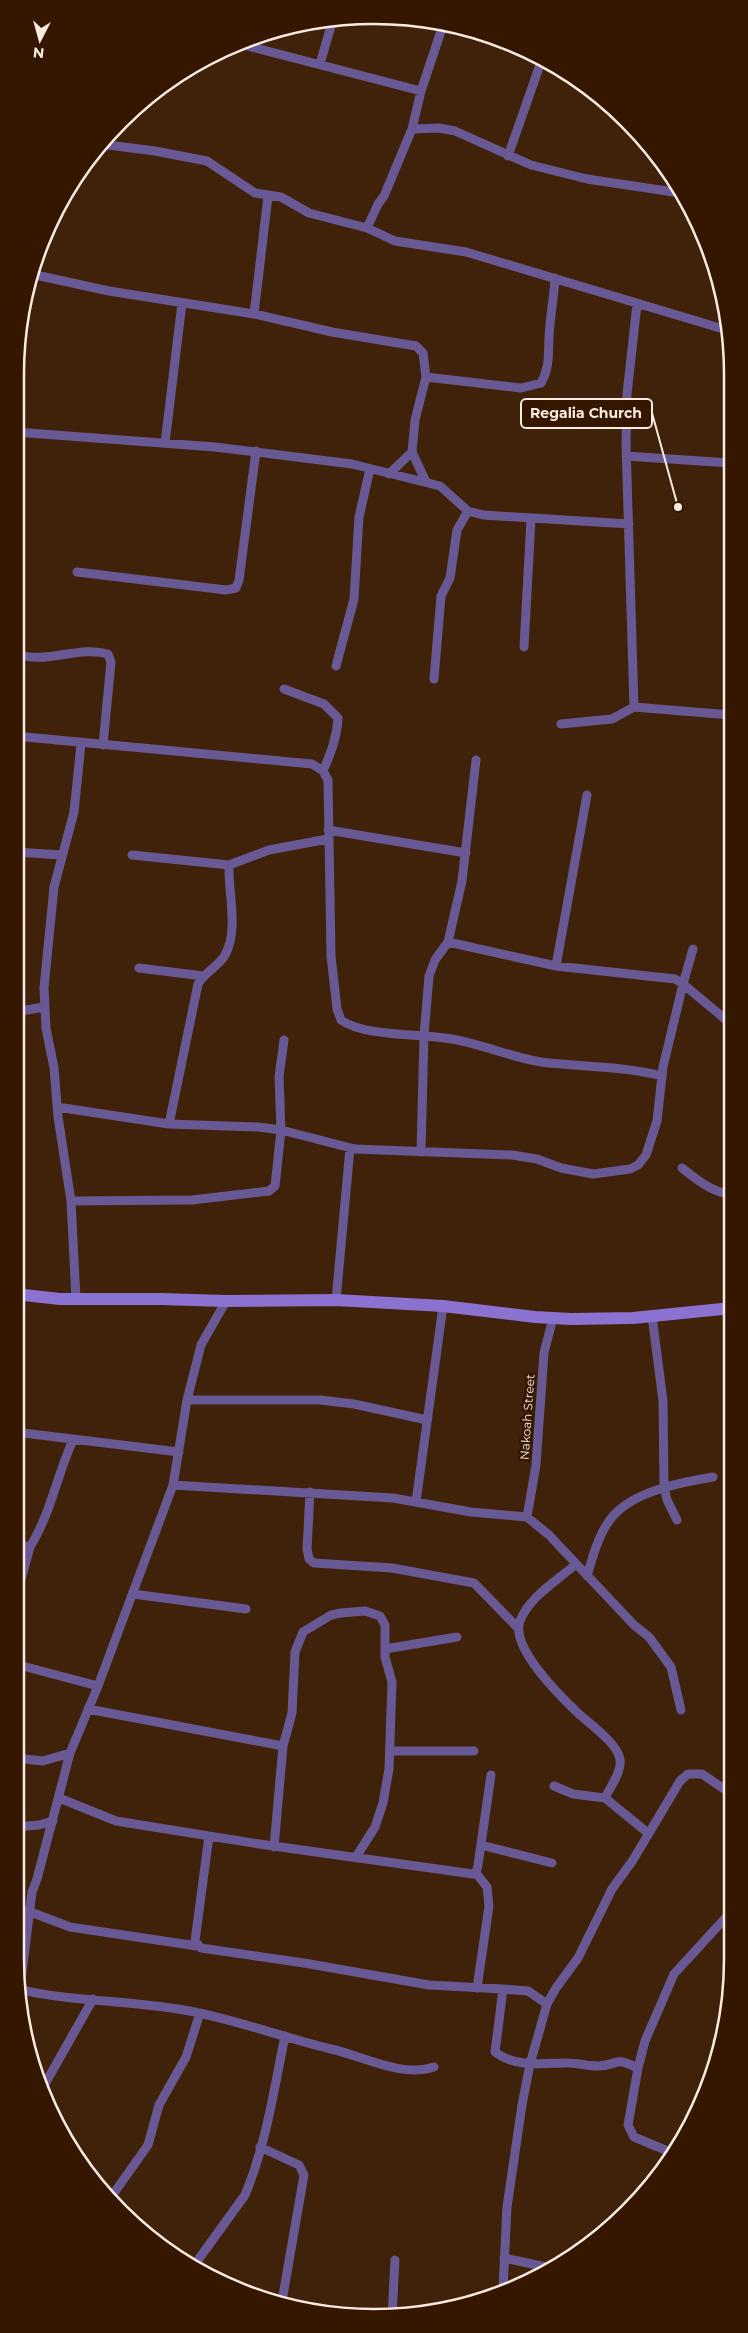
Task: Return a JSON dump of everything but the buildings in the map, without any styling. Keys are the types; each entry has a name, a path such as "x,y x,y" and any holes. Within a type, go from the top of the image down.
{"street":[{"path":"320,64 331,27"},
{"path":"367,228 378,204 384,196 412,129 421,91 441,30"},
{"path":"250,46 421,91"},
{"path":"508,156 540,66"},
{"path":"412,129 439,128 455,131 531,165 587,179 672,191"},
{"path":"109,145 207,160 242,187 255,193 288,200 309,213 367,228 395,240 466,252 721,328"},
{"path":"254,314 268,196"},
{"path":"38,275 108,290 254,314 332,332 416,346 423,352 426,377 415,420 412,452 426,482"},
{"path":"426,377 521,388 541,383 547,374 550,359 549,338 555,278"},
{"path":"165,443 182,302"},
{"path":"634,707 626,456 626,394 636,304"},
{"path":"24,433 256,451 352,464 440,486 468,511 483,515 629,524"},
{"path":"77,572 226,590 236,588 239,580 256,451"},
{"path":"389,474 412,452"},
{"path":"626,456 724,463"},
{"path":"336,666 354,599 359,517 370,469"},
{"path":"434,679 442,596 450,578 458,530 468,511"},
{"path":"524,647 531,519"},
{"path":"24,655 37,657 76,652 108,654 112,662 103,745"},
{"path":"284,689 324,704 338,718 338,731 323,771"},
{"path":"561,724 612,718 634,707 724,714"},
{"path":"24,737 81,744 312,764 323,771 328,780 331,956 338,1016 346,1023 360,1027 386,1032 458,1040 542,1062 609,1067 662,1076"},
{"path":"76,1299 70,1201 57,1107 54,1068 44,1007 48,923 54,887 74,812 81,744"},
{"path":"421,1152 424,1035 429,976 435,960 448,942 462,882 476,760"},
{"path":"556,966 587,795"},
{"path":"132,854 229,865 269,850 328,835 466,853"},
{"path":"24,853 62,855"},
{"path":"169,1124 198,984 203,976 223,959 229,947 232,928 229,865"},
{"path":"448,942 556,966 675,979 724,1018"},
{"path":"57,1107 169,1124 258,1127 281,1130 350,1148 512,1156 538,1160 561,1168 592,1174 630,1169 638,1165 646,1155 657,1121 662,1076 693,949"},
{"path":"139,968 203,976"},
{"path":"24,1010 44,1007"},
{"path":"70,1201 192,1200 269,1191 275,1186 277,1179 281,1130 279,1077 284,1040"},
{"path":"336,1300 350,1148"},
{"path":"682,1168 702,1183 724,1194"},
{"path":"24,1295 76,1299 226,1302 336,1300 443,1306 553,1318 652,1316 724,1309"},
{"path":"24,1946 32,1892 53,1821 70,1753 98,1686 173,1485 187,1400 201,1345 226,1302"},
{"path":"416,1502 443,1306"},
{"path":"652,1316 663,1401 664,1487 667,1500 677,1520"},
{"name":"Nakoah Street","path":"527,1517 536,1465 544,1353 553,1318"},
{"path":"187,1400 320,1400 354,1404 428,1420"},
{"path":"24,1433 179,1452"},
{"path":"24,1569 30,1547 42,1527 61,1466 73,1440"},
{"path":"588,1576 602,1533 613,1516 626,1504 664,1487 713,1477"},
{"path":"173,1485 393,1498 471,1512 527,1517 588,1576 634,1625 649,1637 671,1667 681,1710"},
{"path":"310,1492 307,1549 309,1559 314,1562 392,1568 474,1583 518,1628 527,1655 561,1696 602,1734 616,1751 620,1760 619,1770 605,1798"},
{"path":"24,1546 30,1547"},
{"path":"518,1628 521,1619 533,1602 576,1564"},
{"path":"133,1594 246,1609"},
{"path":"274,1847 282,1746 292,1713 295,1652 303,1632 331,1615 354,1612 374,1613 384,1619 386,1625 385,1649 392,1682 390,1750 383,1803 370,1837 356,1857"},
{"path":"385,1649 457,1636"},
{"path":"24,1666 98,1686"},
{"path":"88,1709 282,1746"},
{"path":"390,1750 474,1751"},
{"path":"24,1759 44,1761 70,1753"},
{"path":"503,2285 507,2207 530,2064 548,2004 556,1988 578,1958 612,1889 633,1860 680,1781 688,1774 702,1774 724,1787"},
{"path":"477,1988 489,1906 487,1887 476,1873 491,1775"},
{"path":"554,1786 572,1794 605,1798 648,1832"},
{"path":"59,1798 98,1816 116,1821 274,1847 472,1874 476,1873"},
{"path":"24,1827 39,1826 53,1821"},
{"path":"197,1946 195,1941 209,1836"},
{"path":"481,1845 552,1863"},
{"path":"28,1911 70,1927 304,1962 429,1985 528,1991 548,2004"},
{"path":"667,2151 634,2137 628,2125 638,2068 645,2040 674,1974 724,1921"},
{"path":"503,1989 495,2052 512,2062 530,2064 569,2063 596,2066 626,2061 638,2068"},
{"path":"25,1990 200,2014 242,2022 393,2067 417,2070 434,2067"},
{"path":"45,2081 93,2000"},
{"path":"114,2193 148,2145 159,2105 186,2057 200,2014"},
{"path":"197,2261 245,2195 260,2147 286,2036"},
{"path":"260,2147 299,2165 304,2175 283,2297"},
{"path":"504,2258 542,2266"},
{"path":"392,2309 395,2260"}],"place":[{"name":"Regalia Church","path":"678,507"}]}
